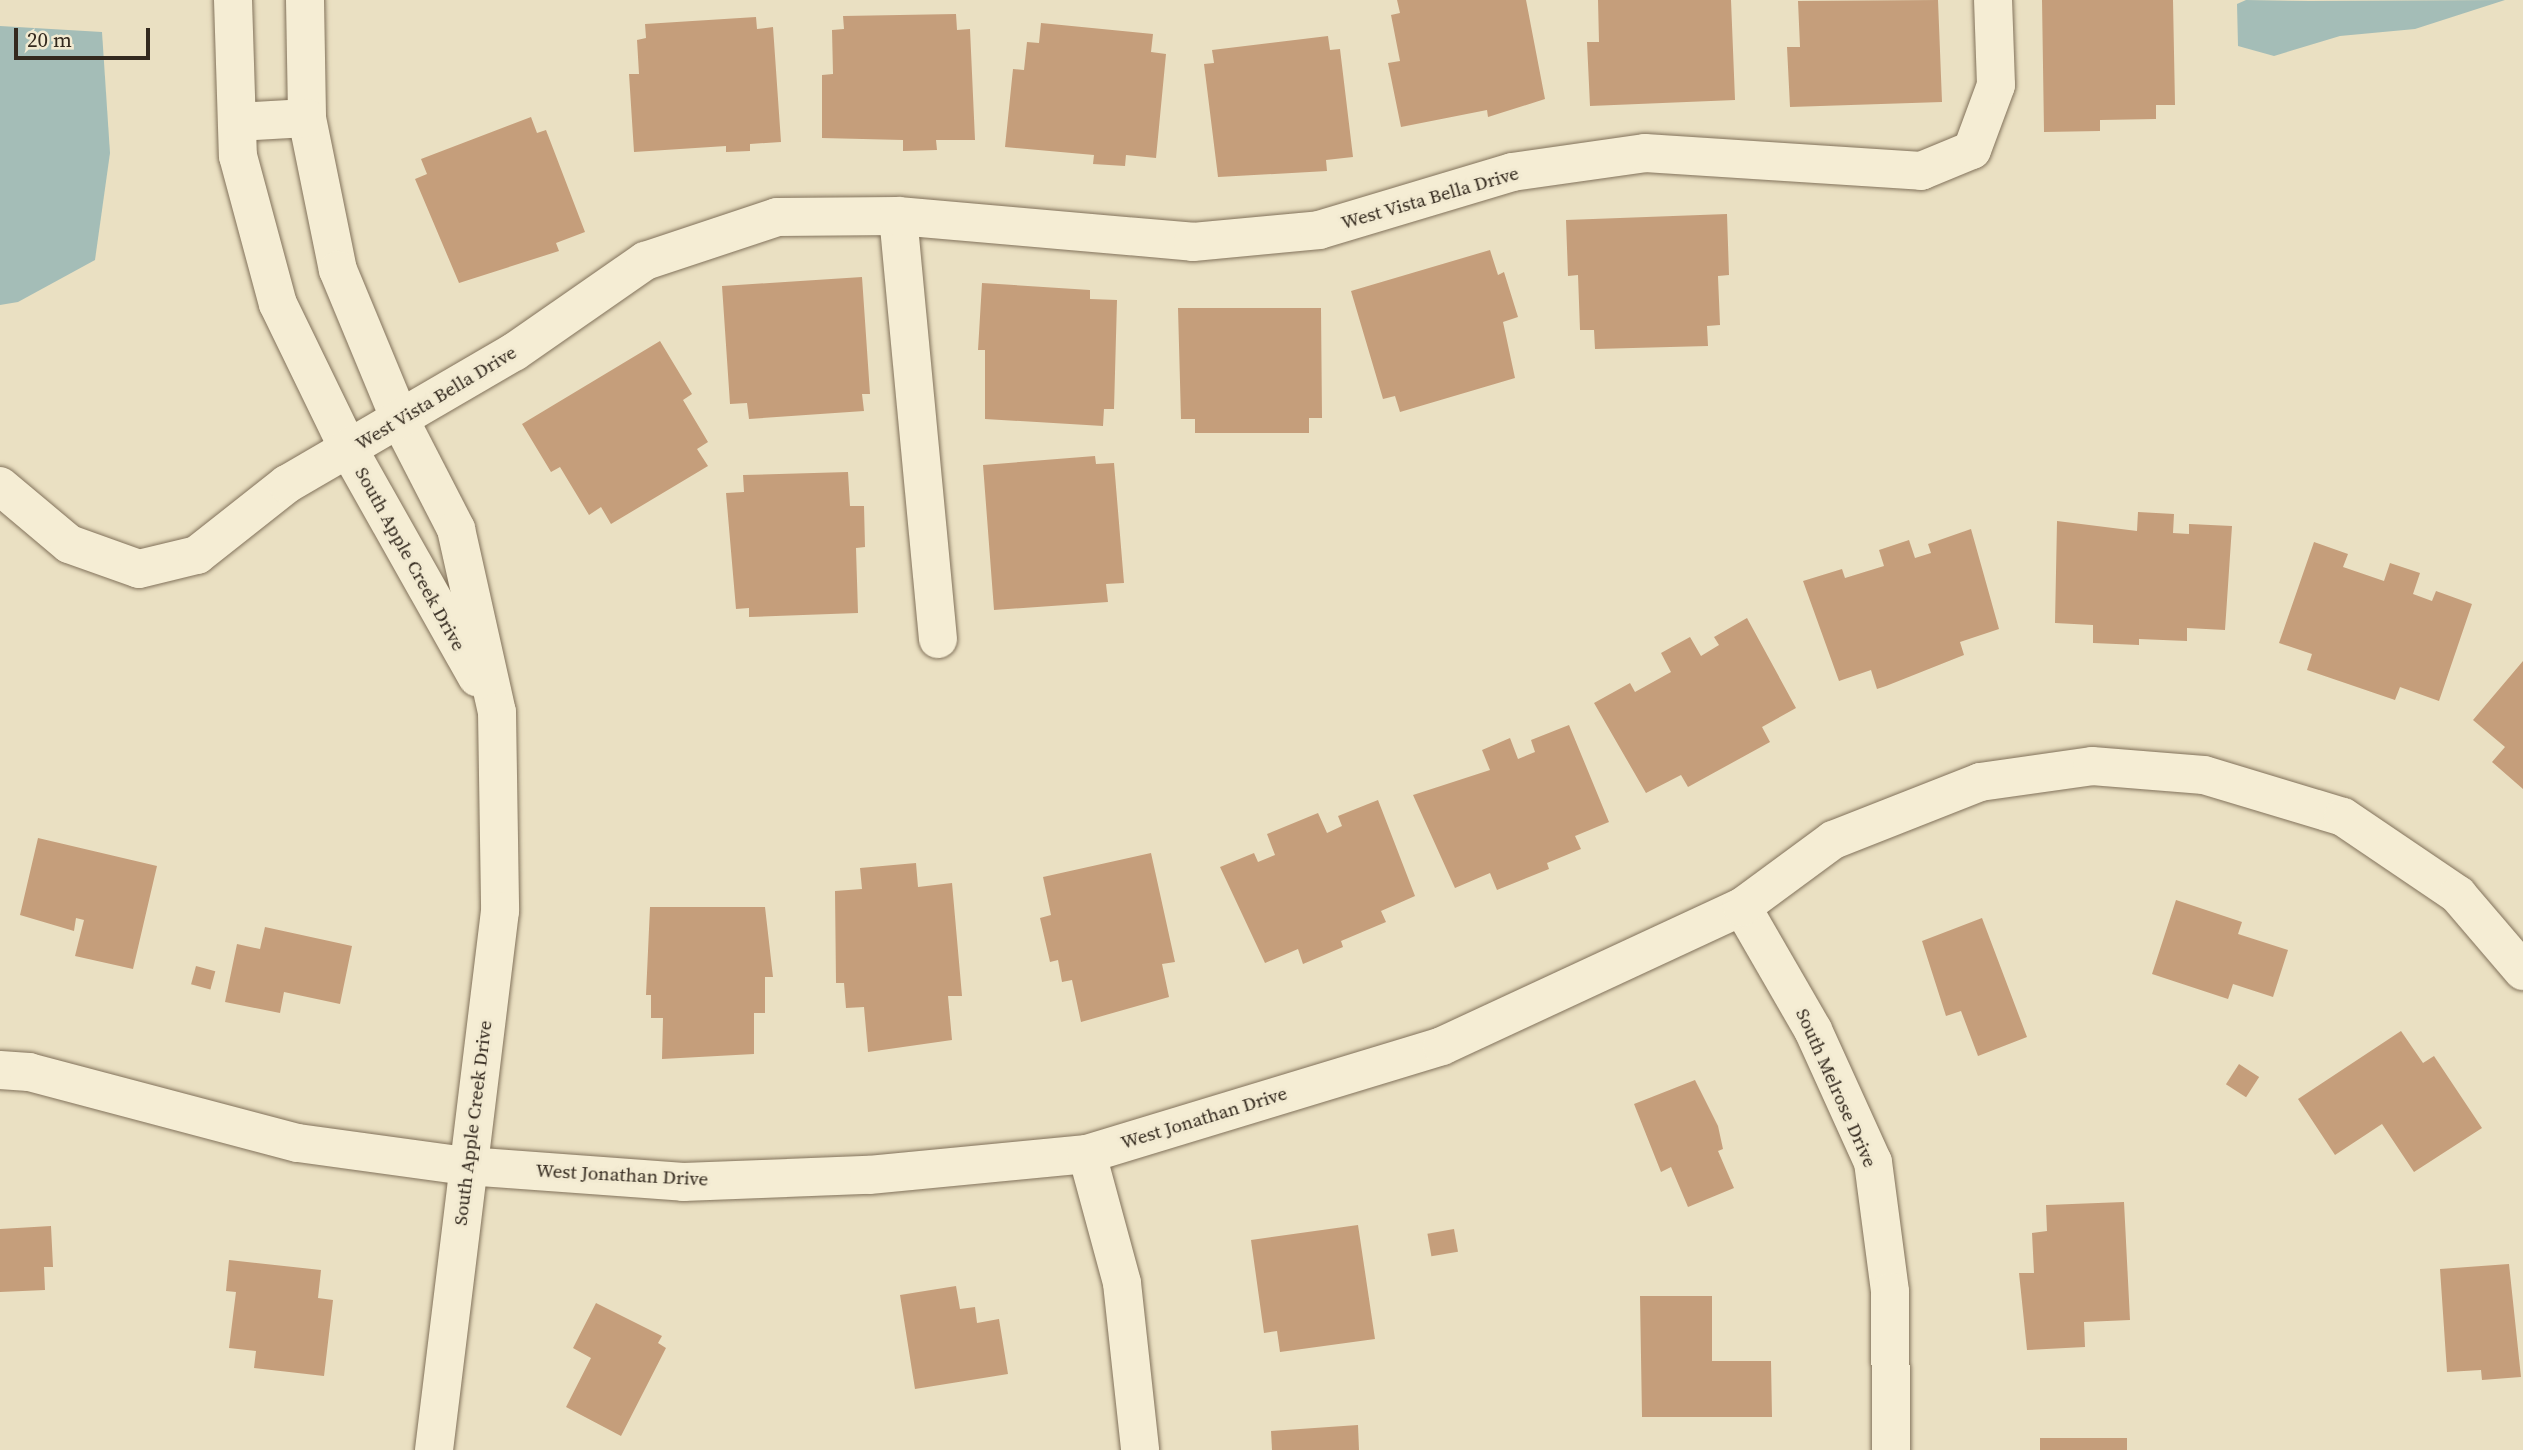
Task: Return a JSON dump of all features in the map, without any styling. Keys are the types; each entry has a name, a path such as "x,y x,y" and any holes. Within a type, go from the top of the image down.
{"street":[{"name":"South Apple Creek Drive","path":"233,0 238,156 278,304 349,450 497,712"},
{"name":"South Apple Creek Drive","path":"305,0 307,118 338,270 400,420 456,529 497,712 500,911 434,1450"},
{"name":"West Vista Bella Drive","path":"0,486 69,544 139,569 197,555 287,484 514,352 645,261 776,217 898,216 1193,242 1319,230 1512,172 1645,153 1921,171 1972,149 1996,85 1993,0"},
{"path":"237,122 307,118"},
{"path":"898,216 938,639"},
{"name":"West Jonathan Drive","path":"0,1070 29,1072 298,1143 467,1166 683,1182 869,1175 1087,1154 1442,1046 1742,907 1833,840 1980,782 2092,765 2204,775 2343,817 2458,895 2523,971"},
{"name":"South Melrose Drive","path":"1742,907 1813,1030 1873,1162 1890,1292 1891,1450"},
{"path":"1087,1154 1122,1283 1140,1450"}],"water":[{"path":"2246,0 2505,0 2415,29 2340,36 2274,56 2238,46 2237,4"},
{"path":"0,26 102,32 110,153 95,260 18,302 0,305"}],"building":[{"path":"1397,0 1526,0 1545,99 1488,117 1487,110 1401,127 1388,63 1400,61 1391,15 1400,13"},
{"path":"1598,0 1731,0 1735,100 1590,106 1587,42 1599,42"},
{"path":"1938,0 1942,102 1790,107 1787,47 1800,47 1798,1"},
{"path":"2042,0 2173,0 2175,105 2156,105 2156,119 2100,120 2100,131 2044,132"},
{"path":"956,14 957,30 970,29 975,140 936,140 937,150 903,151 903,140 822,138 822,75 833,74 832,30 844,29 843,16"},
{"path":"756,17 757,29 773,27 781,142 750,144 750,151 726,152 726,146 634,152 629,74 639,74 637,40 646,38 645,24"},
{"path":"1041,23 1153,34 1151,52 1166,54 1156,158 1126,155 1125,166 1093,164 1094,155 1005,147 1013,69 1024,70 1027,42 1039,43"},
{"path":"1328,36 1330,50 1340,49 1353,157 1326,160 1327,171 1218,177 1204,64 1214,63 1212,50"},
{"path":"531,117 537,133 546,130 585,232 556,243 559,251 459,283 415,179 427,174 421,159"},
{"path":"1727,214 1729,275 1718,276 1720,325 1707,326 1708,346 1595,349 1594,330 1580,330 1578,275 1568,276 1566,220"},
{"path":"1490,250 1498,275 1504,272 1518,317 1503,322 1515,378 1400,412 1395,396 1383,399 1351,291"},
{"path":"862,277 870,394 862,394 864,411 749,419 747,403 730,404 722,286"},
{"path":"982,283 1090,290 1090,299 1117,300 1114,409 1104,409 1103,426 985,419 985,350 978,350"},
{"path":"1178,308 1321,308 1322,418 1309,418 1309,433 1195,433 1195,419 1181,419"},
{"path":"660,341 692,394 683,400 708,442 697,449 708,466 611,524 601,507 589,515 560,467 551,472 522,424"},
{"path":"1095,456 1096,464 1114,463 1124,583 1106,584 1108,602 994,610 983,465"},
{"path":"848,472 850,506 864,506 865,547 856,548 858,613 749,617 749,608 736,609 726,493 744,492 743,475"},
{"path":"2138,512 2174,514 2173,533 2189,534 2189,524 2232,526 2225,630 2187,628 2187,641 2139,639 2139,645 2093,643 2093,625 2055,623 2057,521 2137,531"},
{"path":"1971,529 1999,629 1960,642 1964,655 1877,689 1871,670 1839,681 1803,581 1842,569 1845,578 1884,566 1879,550 1909,540 1915,558 1931,553 1928,544"},
{"path":"2314,542 2348,554 2343,567 2384,581 2390,563 2420,573 2413,594 2432,601 2436,591 2472,604 2439,701 2400,687 2395,700 2307,670 2312,654 2279,643"},
{"path":"1747,618 1796,708 1762,727 1770,742 1688,787 1681,775 1646,793 1594,703 1630,683 1635,692 1671,672 1661,653 1690,637 1701,656 1719,645 1714,637"},
{"path":"2523,661 2523,789 2492,762 2505,747 2473,720"},
{"path":"1569,725 1609,822 1575,836 1581,849 1547,863 1549,869 1497,890 1490,873 1455,888 1413,795 1490,770 1482,750 1510,738 1518,759 1535,752 1531,740"},
{"path":"1378,800 1415,896 1381,911 1386,922 1341,941 1343,947 1303,964 1298,949 1265,963 1220,867 1254,853 1258,862 1275,855 1267,834 1318,813 1327,833 1342,826 1338,816"},
{"path":"38,838 157,866 133,969 75,956 84,920 76,918 74,931 20,915"},
{"path":"1151,853 1175,962 1162,964 1169,997 1081,1022 1072,980 1062,982 1058,960 1050,962 1040,918 1051,915 1043,877"},
{"path":"916,863 918,887 952,883 962,996 948,996 952,1040 868,1052 864,1007 846,1008 844,983 836,983 835,891 862,889 860,868"},
{"path":"2176,900 2242,922 2238,934 2288,950 2273,997 2233,984 2228,999 2152,974"},
{"path":"650,907 765,907 773,977 765,977 765,1013 754,1013 754,1054 662,1059 663,1018 651,1018 651,995 646,995"},
{"path":"1982,918 2027,1037 1978,1056 1961,1011 1946,1016 1922,941"},
{"path":"265,927 352,946 340,1004 284,992 280,1013 225,1002 237,944 260,949"},
{"path":"196,966 215,971 210,990 191,984"},
{"path":"2401,1031 2423,1063 2434,1056 2482,1128 2414,1172 2382,1124 2335,1155 2298,1099"},
{"path":"2239,1064 2259,1077 2246,1097 2226,1084"},
{"path":"1695,1080 1718,1126 1723,1149 1718,1151 1734,1188 1688,1207 1671,1167 1661,1172 1634,1104"},
{"path":"2124,1202 2130,1320 2084,1322 2085,1347 2027,1350 2019,1273 2034,1273 2032,1233 2047,1231 2046,1205"},
{"path":"1358,1225 1375,1339 1280,1352 1277,1331 1264,1333 1251,1240"},
{"path":"51,1226 53,1267 44,1267 45,1290 0,1292 0,1229"},
{"path":"1454,1229 1458,1252 1431,1256 1427,1234"},
{"path":"229,1260 321,1270 318,1298 333,1300 324,1376 254,1368 256,1351 229,1348 236,1292 226,1291"},
{"path":"2509,1264 2521,1377 2482,1380 2481,1370 2447,1372 2440,1269"},
{"path":"956,1286 960,1309 975,1307 977,1323 999,1319 1008,1374 915,1389 900,1295"},
{"path":"1640,1296 1712,1296 1712,1361 1771,1361 1772,1417 1642,1417"},
{"path":"596,1303 662,1336 658,1343 666,1348 621,1436 566,1407 591,1358 573,1348"},
{"path":"1358,1425 1359,1450 1272,1450 1271,1431"},
{"path":"2040,1438 2127,1438 2127,1450 2040,1450"}]}
